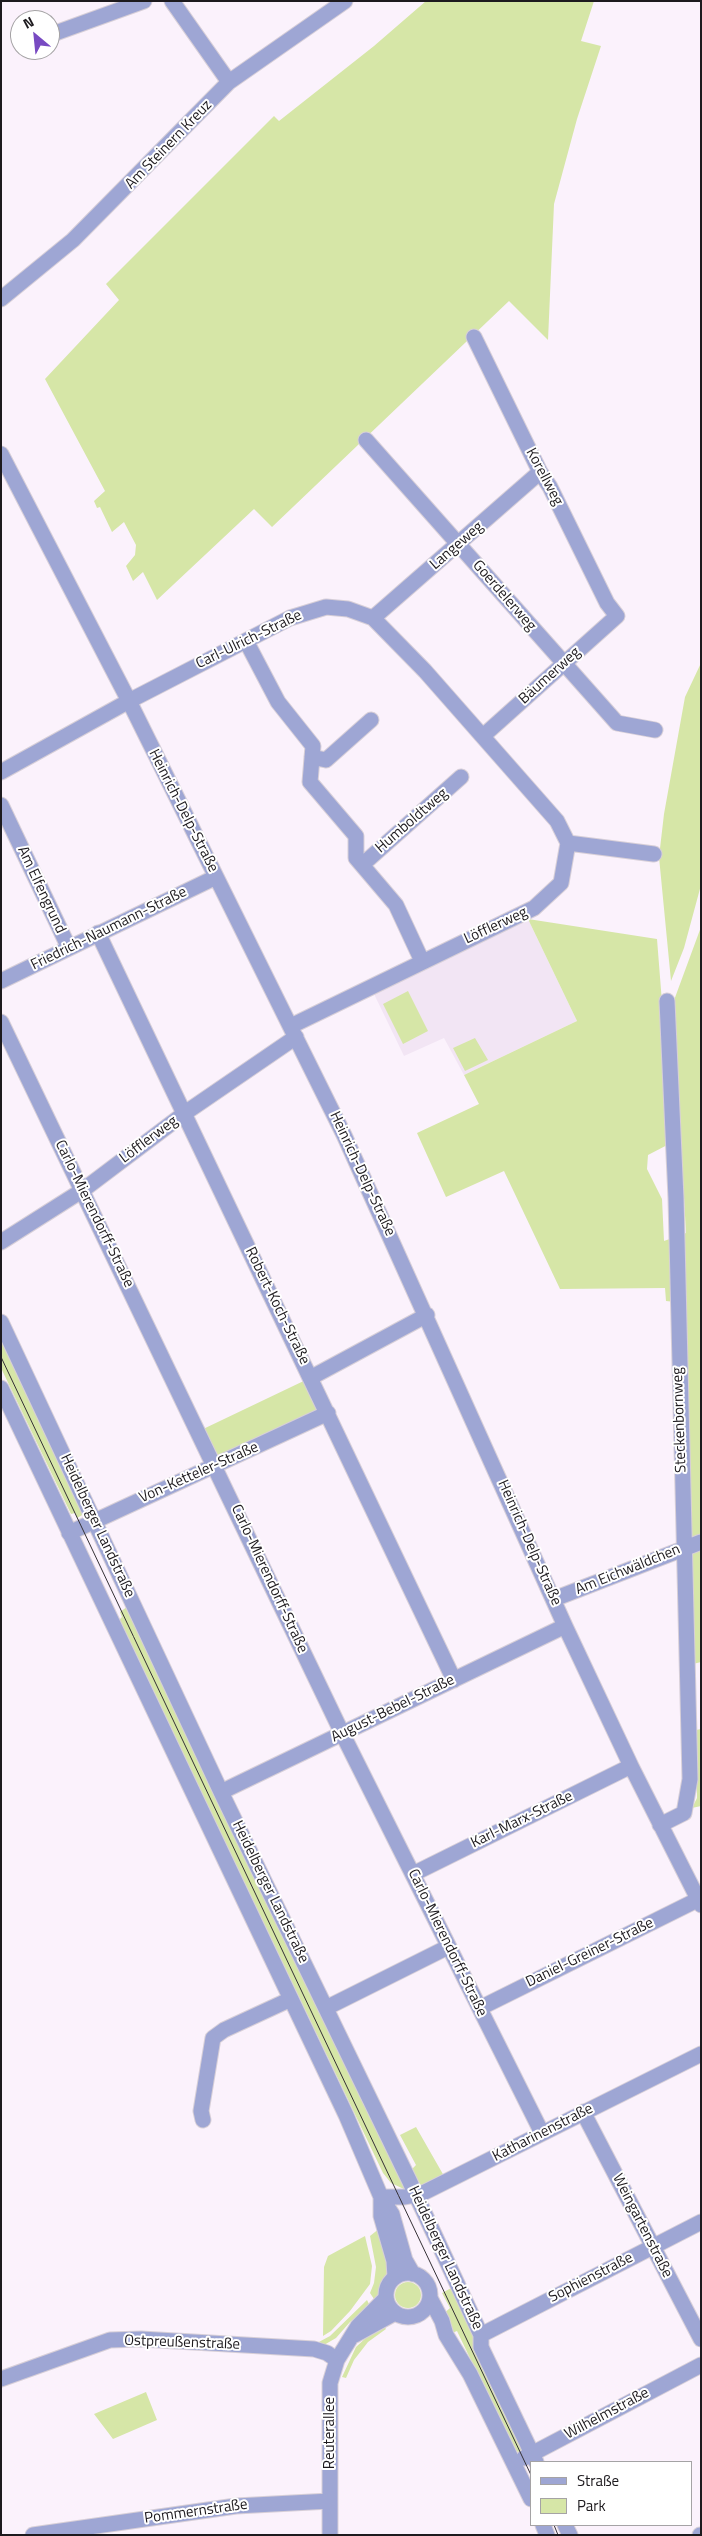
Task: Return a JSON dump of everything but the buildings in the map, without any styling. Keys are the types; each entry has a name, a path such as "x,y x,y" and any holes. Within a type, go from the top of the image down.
{"street":[{"path":"60,31 144,1"},
{"path":"172,1 230,82"},
{"name":"Am Steinern Kreuz","path":"1,299 73,240 112,203 230,82 345,1"},
{"name":"Korellweg","path":"474,337 607,604 617,616"},
{"name":"Goerdelerweg","path":"366,440 617,723 655,730"},
{"name":"Heinrich-Delp-Straße","path":"1,454 128,701 360,1169 631,1766 700,1901"},
{"name":"Langeweg","path":"373,618 540,472"},
{"name":"Carl-Ulrich-Straße","path":"1,772 128,701 290,618 326,608 348,609 373,618 425,671 557,821 568,843"},
{"name":"Bäumerweg","path":"483,736 617,616"},
{"name":"Humboldtweg","path":"246,640 278,702 313,746 310,782 356,836 356,858 396,905 422,961"},
{"path":"312,757 326,760 371,720"},
{"name":"Humboldtweg","path":"362,865 461,777"},
{"name":"Am Elfengrund","path":"1,805 69,948"},
{"path":"568,843 654,854"},
{"name":"Löfflerweg","path":"1,1242 83,1190 293,1032 422,961 534,908 561,883 568,843"},
{"name":"Friedrich-Naumann-Straße","path":"1,981 216,877"},
{"name":"Robert-Koch-Straße","path":"98,933 312,1377 454,1680"},
{"name":"Steckenbornweg","path":"660,1825 684,1813 690,1779 676,1198 667,1001"},
{"name":"Carlo-Mierendorff-Straße","path":"1,1022 342,1733 542,2133"},
{"path":"312,1377 427,1315"},
{"name":"Heidelberger Landstraße","path":"1,1322 221,1792 481,2335 481,2347 534,2458"},
{"name":"Heidelberger Landstraße","path":"1,1388 346,2115 381,2197 392,2214 405,2260 413,2274"},
{"name":"Von-Ketteler-Straße","path":"69,1533 328,1413"},
{"name":"Am Eichwäldchen","path":"554,1600 701,1542"},
{"name":"August-Bebel-Straße","path":"221,1792 566,1626"},
{"name":"Karl-Marx-Straße","path":"413,1874 631,1766"},
{"name":"Daniel-Greiner-Straße","path":"480,2008 700,1901"},
{"path":"326,2008 448,1947"},
{"path":"204,2120 201,2111 213,2038 224,2030 291,1999"},
{"name":"Katharinenstraße","path":"381,2197 414,2196 701,2054"},
{"name":"Weingartenstraße","path":"583,2112 701,2339"},
{"name":"Heidelberger Landstraße","path":"381,2197 381,2216 394,2261 395,2277"},
{"name":"Sophienstraße","path":"481,2335 701,2222"},
{"path":"413,2274 424,2280 428,2285 430,2298 426,2307 418,2315 404,2317 395,2313 386,2298 388,2287 395,2277 413,2274"},
{"name":"Reuterallee","path":"330,2535 330,2389 337,2360 358,2326 386,2298"},
{"name":"Heidelberger Landstraße","path":"430,2298 442,2321 446,2336"},
{"name":"Reuterallee","path":"352,2337 395,2313"},
{"name":"Heidelberger Landstraße","path":"418,2315 425,2318 446,2336 470,2374 530,2496"},
{"name":"Ostpreußenstraße","path":"1,2379 110,2340 141,2339 314,2349 327,2353 337,2360"},
{"name":"Wilhelmstraße","path":"513,2463 534,2458 701,2365"},
{"name":"Pommernstraße","path":"33,2535 236,2506 330,2501"}],"shaded area":[{"path":"528,919 577,1021 464,1075 444,1038 404,1056 374,994"}],"green space":[{"path":"426,1 594,1 581,41 601,46 577,119 554,204 548,340 509,301 272,527 254,509 157,600 143,572 133,581 126,566 135,555 136,545 124,522 112,532 100,507 97,508 94,501 105,491 45,379 119,300 106,284 274,116 279,121 374,46"},
{"path":"701,663 701,885 684,948 671,981 659,857 664,814 685,697"},
{"path":"528,919 657,939 673,1142 648,1155 647,1169 662,1199 664,1241 686,1233 673,1003 701,927 701,1538 690,1542 684,1303 666,1301 665,1288 560,1289 504,1171 446,1197 417,1133 479,1104 464,1075 577,1021"},
{"path":"408,991 428,1031 403,1044 383,1004"},
{"path":"475,1038 488,1060 465,1071 453,1048"},
{"path":"1,1336 84,1514 77,1518 75,1513 71,1514 1,1368"},
{"path":"312,1377 328,1413 215,1466 199,1431"},
{"path":"701,1547 701,1662 693,1664 688,1552"},
{"path":"131,1604 406,2190 391,2183 383,2173 119,1620 122,1617 120,1612"},
{"path":"701,1729 701,1806 692,1808 697,1798 696,1730"},
{"path":"416,2127 444,2176 419,2187 409,2172 416,2165 400,2135"},
{"path":"380,2228 390,2264 382,2293 376,2302 370,2293 374,2283 376,2267 370,2236"},
{"path":"365,2236 372,2266 370,2284 350,2311 331,2331 323,2336 324,2267 328,2256"},
{"path":"408,2282 417,2286 421,2295 417,2304 408,2308 399,2304 395,2295 399,2286"},
{"path":"453,2287 525,2448 518,2452 514,2450 457,2331 452,2333 442,2315 450,2308 442,2293"},
{"path":"367,2300 370,2306 350,2322 336,2338 324,2345 317,2343 330,2336"},
{"path":"382,2323 386,2329 368,2342 354,2360 346,2378 342,2377 356,2347"},
{"path":"146,2392 157,2420 113,2439 94,2414"}],"tram line":[{"path":"1,1357 530,2473"},
{"path":"554,2526 558,2535"}]}
